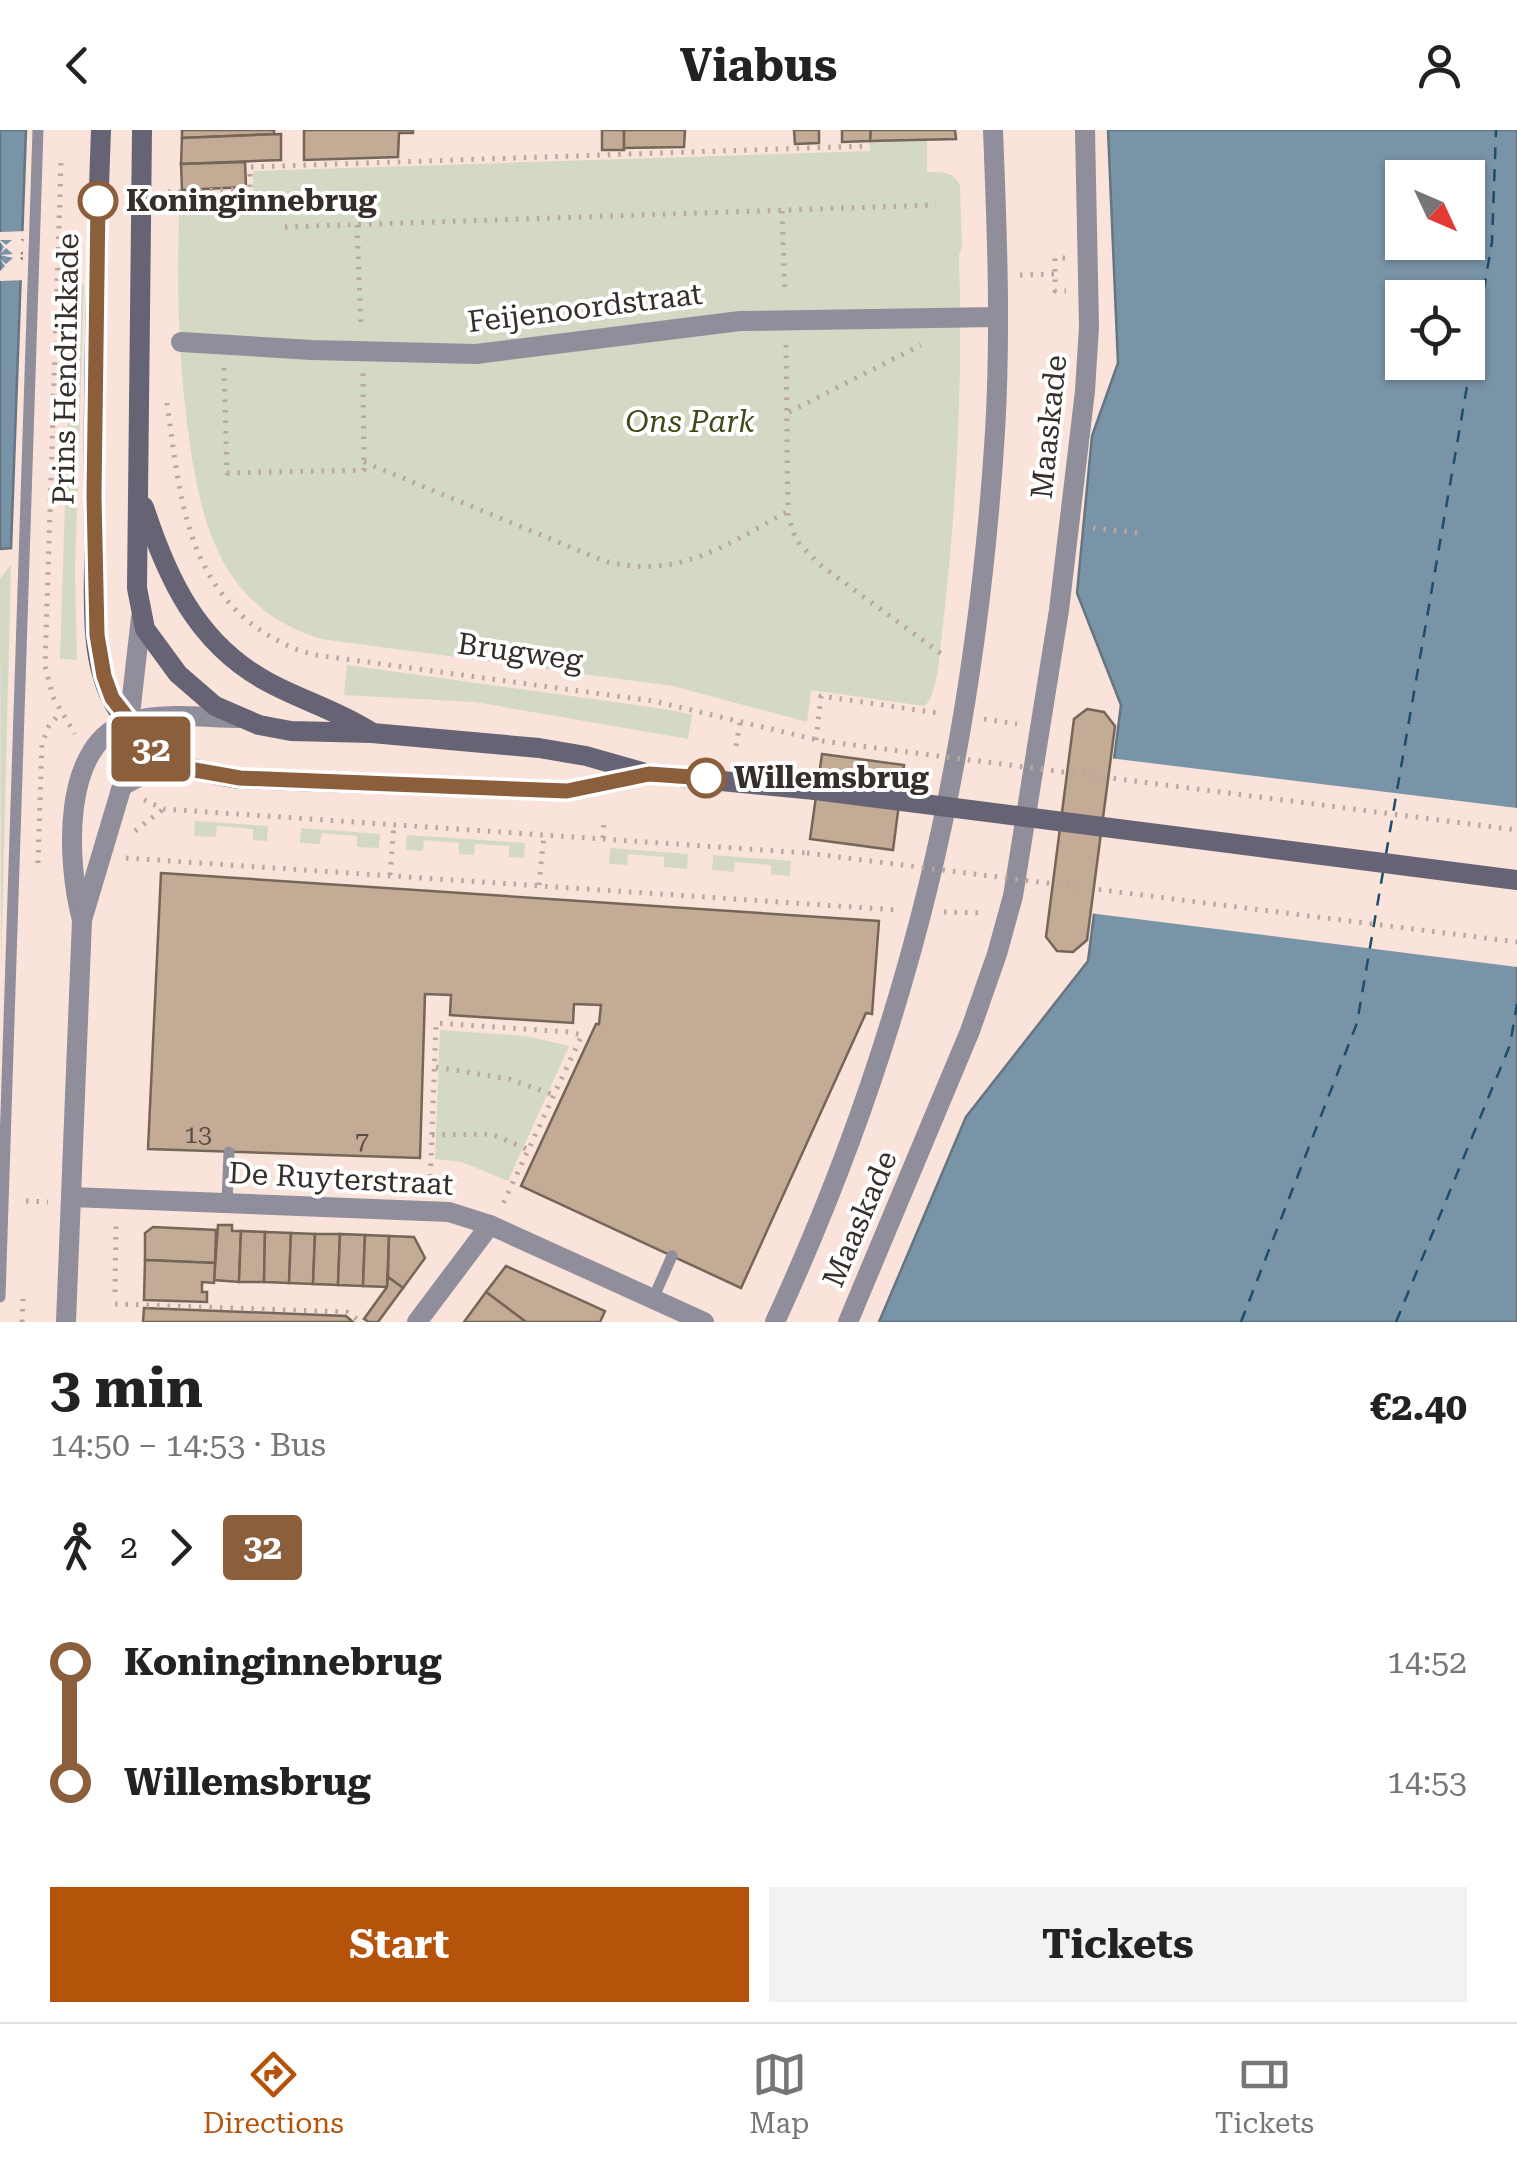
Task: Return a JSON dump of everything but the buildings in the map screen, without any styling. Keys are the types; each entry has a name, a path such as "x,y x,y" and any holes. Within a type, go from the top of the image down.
{"main road":[{"name":"Prins Hendrikkade","path":"101,130 94,478 96,623 106,686 127,722"},
{"path":"142,130 138,310 140,495 136,551 141,617 151,639 178,674 208,700 240,718 291,731 372,733 564,752 649,774 816,790 1517,880"},
{"path":"140,495 165,568 188,610 214,642 264,680 338,712 372,733"},
{"path":"127,722 169,761 202,773 240,778 545,791 584,789 649,774"}],"street":[{"name":"Maaskade","path":"775,1322 867,1099 924,912 964,717 995,431 994,130"},
{"name":"Maaskade","path":"848,1322 963,1049 1009,913 1059,610 1085,391 1089,327 1085,130"},
{"name":"Feijenoordstraat","path":"181,342 476,354 708,323 997,317"},
{"path":"82,920 122,786 141,617"},
{"path":"66,1322 82,920 73,873 79,776 90,753 127,722 240,718"},
{"path":"122,786 169,761"},
{"name":"De Ruyterstraat","path":"72,1197 430,1210 490,1224 704,1322"},
{"path":"417,1322 490,1224"}],"lane":[{"name":"Prins Hendrikkade","path":"0,1297 38,130"},
{"path":"227,1202 229,1152"},
{"path":"653,1299 672,1256"}],"path":[{"name":"Prins Hendrikkade","path":"61,146 45,658 50,689 71,728"},
{"path":"165,192 250,190 250,167 866,146"},
{"path":"285,227 936,206"},
{"path":"782,211 784,287"},
{"path":"357,225 360,302"},
{"path":"1055,259 1055,289"},
{"path":"997,276 1055,274"},
{"path":"786,319 787,512 794,536 812,558 970,674"},
{"path":"789,412 916,348 961,319"},
{"path":"224,346 227,473 364,470 362,352"},
{"name":"Brugweg","path":"166,397 185,516 203,565 224,598 278,642 307,654 652,701 819,740"},
{"path":"364,462 596,558 630,567 659,567 694,560 787,512"},
{"path":"1083,527 1140,534"},
{"path":"906,708 822,696 819,740 1517,830"},
{"path":"38,876 42,743 61,712"},
{"path":"964,717 1041,728"},
{"path":"736,746 740,723"},
{"path":"164,809 807,853 1517,942"},
{"path":"603,838 604,822"},
{"path":"390,875 394,824"},
{"path":"539,884 544,834"},
{"path":"123,858 880,909"},
{"path":"924,912 1009,913"},
{"path":"430,1210 436,1023 582,1036 490,1224"},
{"path":"435,1066 509,1079 554,1096"},
{"path":"432,1134 487,1133 529,1150"},
{"path":"115,1292 116,1198"},
{"path":"114,1304 347,1312 361,1322"}],"green space":[{"name":"Ons Park","path":"927,140 927,172 951,175 960,186 962,248 952,533 938,669 933,692 924,706 811,690 807,722 673,686 321,639 285,624 256,604 234,579 206,520 186,414 178,266 179,216 186,204 198,199 228,198 228,192 253,191 253,171 870,151 870,141"},
{"path":"72,283 84,284 75,571 77,660 60,659"},
{"path":"11,564 1,970 0,579"},
{"path":"347,665 671,710 692,715 688,739 475,702 344,695"},
{"path":"195,821 268,826 267,841 253,840 253,829 217,826 216,837 194,836"},
{"path":"301,828 380,834 379,848 357,847 357,836 322,833 320,844 300,843"},
{"path":"407,835 525,843 524,858 509,857 509,846 475,844 474,855 459,854 459,843 424,840 423,851 406,850"},
{"path":"610,848 688,854 687,869 664,867 664,857 628,854 627,865 609,864"},
{"path":"713,855 791,861 790,876 771,874 771,865 735,862 734,872 712,870"},
{"path":"440,1030 526,1036 569,1046 508,1181 462,1162 435,1159"}],"water":[{"path":"0,130 26,130 11,548 0,549"},
{"path":"1108,130 1517,130 1517,1322 879,1322 966,1117 1088,961 1121,705 1077,593 1092,436 1118,363"}],"pier":[{"path":"27,231 27,239 21,239 27,247 20,254 27,255 20,258 26,264 22,272 26,273 26,280 0,281 0,271 5,266 0,259 6,264 13,258 0,255 13,254 6,248 0,254 4,247 0,242 0,232"},
{"path":"1109,758 1517,808 1517,967 1089,913"}],"ferry route":[{"path":"1386,854 1492,242 1496,130"},
{"path":"1241,1322 1357,1023 1383,872"},
{"path":"1396,1322 1510,1045 1517,1004"}],"bus line":[{"name":"32","path":"98,201 94,496 97,635 106,686 127,722 150,747 184,768 240,778 545,791 596,787 649,774 706,778"}],"place":[{"name":"Koninginnebrug","path":"98,201"},
{"name":"Willemsbrug","path":"706,778"}]}
